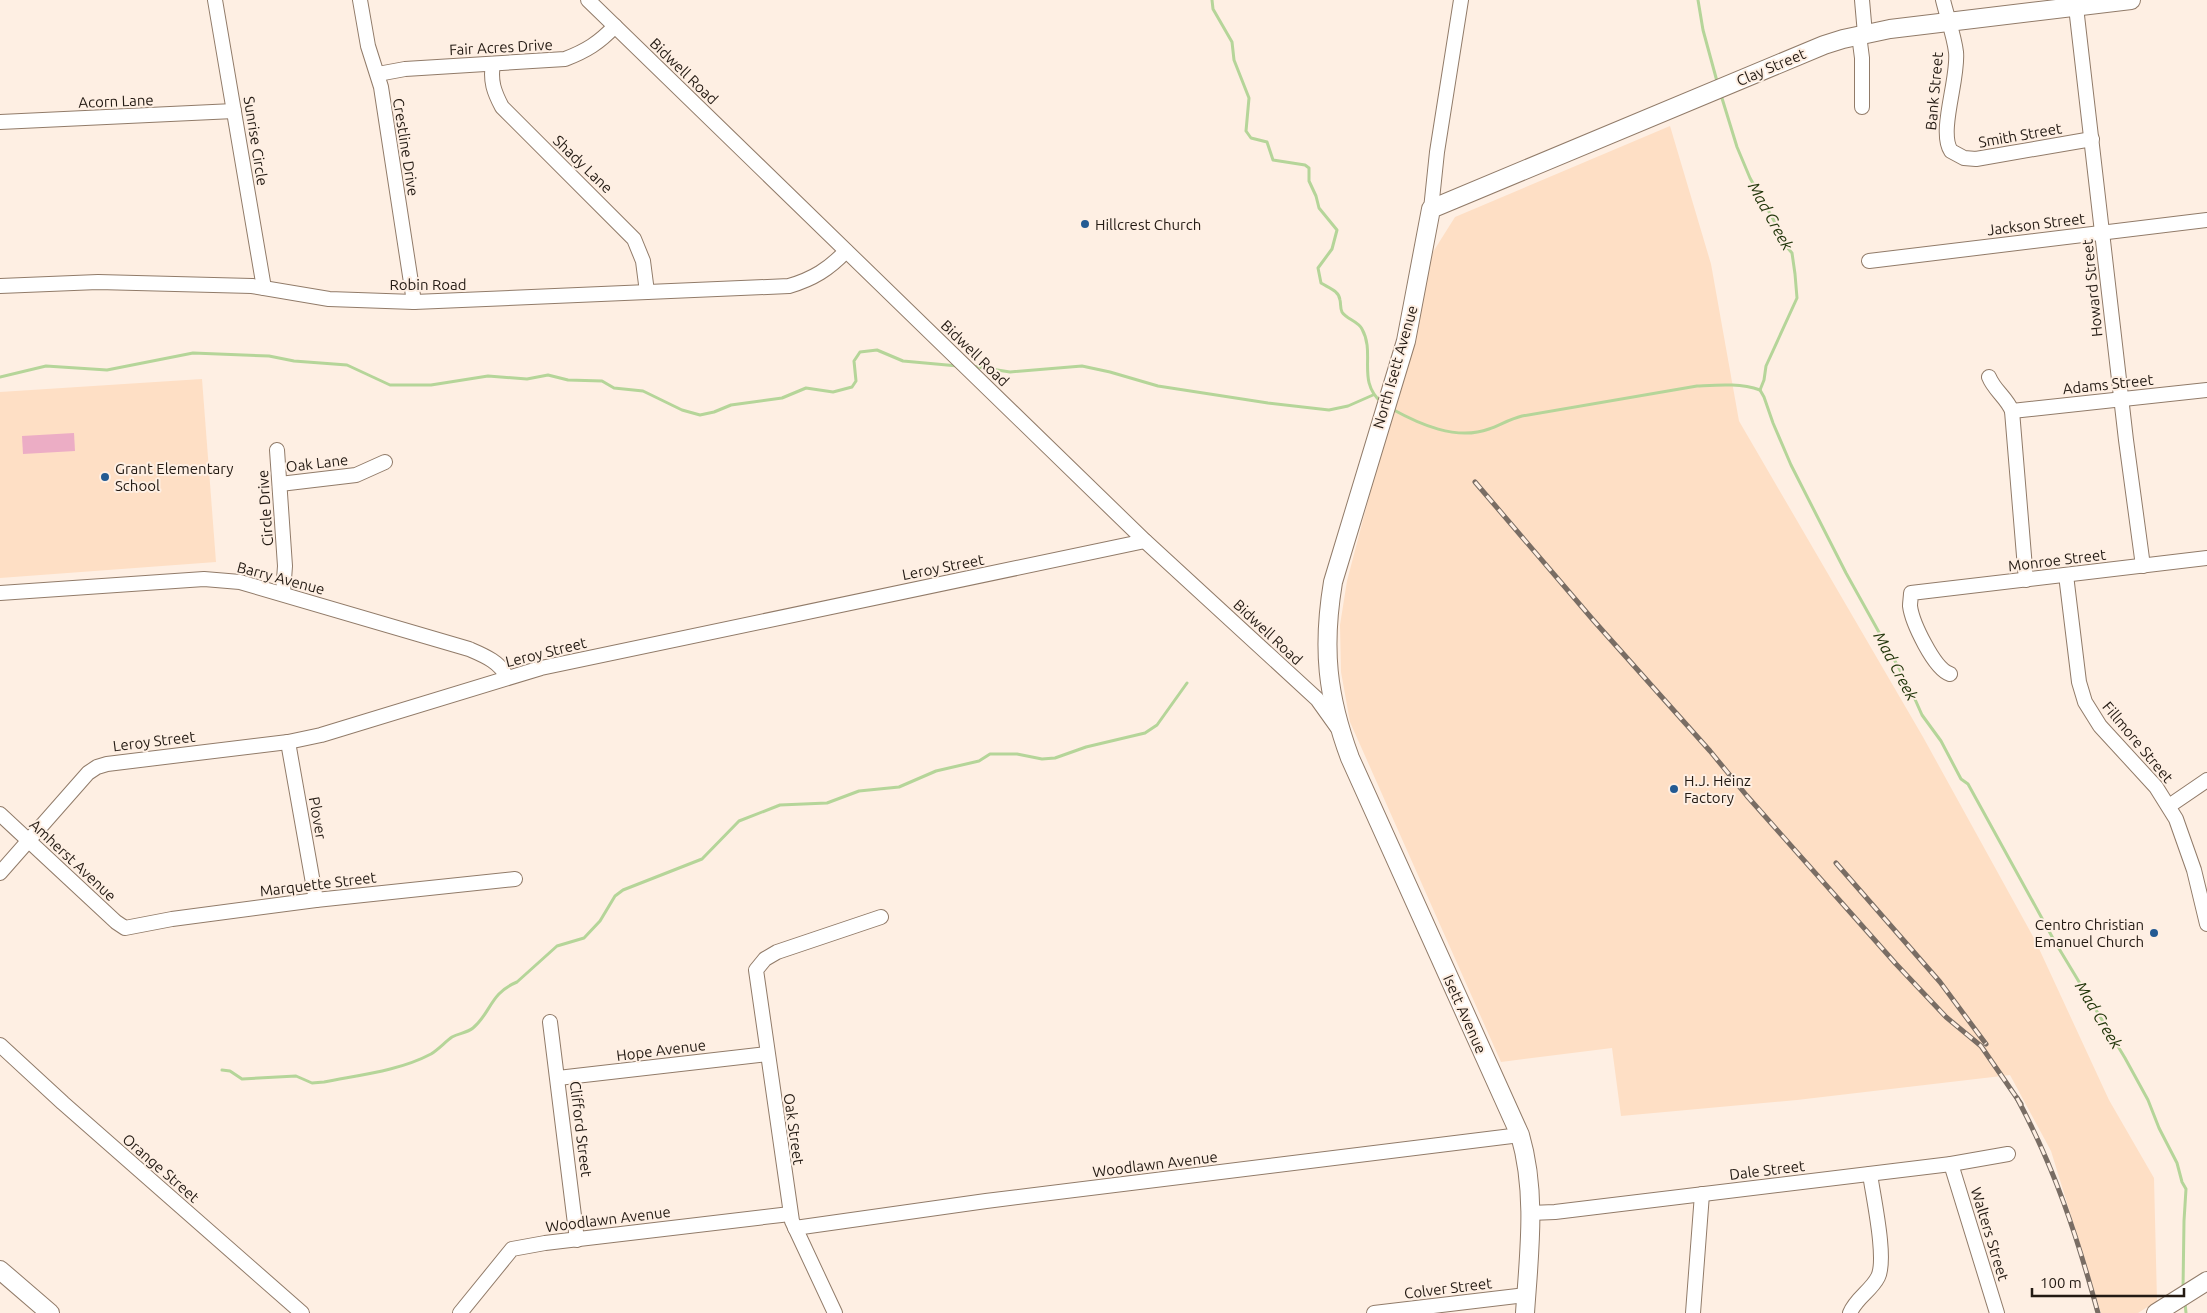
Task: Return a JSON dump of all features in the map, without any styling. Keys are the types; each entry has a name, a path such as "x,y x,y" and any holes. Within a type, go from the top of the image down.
{"main road":[{"name":"Clay Street","path":"1431,209 1824,45 1862,35 1948,21 2131,0"},
{"name":"North Isett Avenue","path":"1339,729 1328,681 1328,612 1333,582 1406,341 1431,209"},
{"name":"Isett Avenue","path":"1339,729 1398,868 1520,1135 1526,1155 1530,1185 1525,1313"},
{"path":"0,1270 50,1313"},
{"path":"2157,1312 2204,1283"}],"street":[{"name":"Sunrise Circle","path":"215,0 264,288"},
{"name":"Crestline Drive","path":"360,0 368,46 378,74 414,302"},
{"name":"Bidwell Road","path":"588,0 1145,541 1317,699 1339,729"},
{"name":"North Isett Avenue","path":"1431,209 1461,0"},
{"path":"1862,0 1862,107"},
{"name":"Bank Street","path":"1943,0 1956,53 1953,94 1946,125 1948,147 1955,154"},
{"name":"Howard Street","path":"2076,7 2142,566"},
{"name":"Fair Acres Drive","path":"378,74 405,69 565,59 585,52 596,45 615,26"},
{"name":"Shady Lane","path":"493,64 492,84 495,95 502,107 634,239 643,261 647,292"},
{"name":"Acorn Lane","path":"0,122 234,111"},
{"name":"Smith Street","path":"1955,154 1964,158 1976,159 2092,139"},
{"name":"Jackson Street","path":"1869,261 2207,220"},
{"name":"Robin Road","path":"0,286 98,282 264,288 329,300 414,302 789,286 819,275 834,264 846,251"},
{"path":"1989,377 2009,403 2012,411 2026,580"},
{"name":"Adams Street","path":"2012,411 2207,390"},
{"name":"Circle Drive","path":"277,450 285,566 283,593"},
{"name":"Oak Lane","path":"280,484 356,475 385,462"},
{"name":"Leroy Street","path":"0,873 88,773 97,767 107,764 288,742 321,735 541,668 1145,541"},
{"name":"Monroe Street","path":"1950,674 1939,666 1915,623 1910,607 1911,594 2207,558"},
{"name":"Fillmore Street","path":"2066,575 2079,682 2084,702 2100,726 2144,772 2169,806 2185,841 2207,924"},
{"name":"Barry Avenue","path":"0,593 204,579 240,582 283,593 469,649 504,670 507,678"},
{"name":"Plover","path":"288,742 316,900"},
{"path":"2169,806 2207,780"},
{"name":"Amherst Avenue","path":"0,814 116,922 125,928"},
{"name":"Marquette Street","path":"125,928 316,900 515,879"},
{"name":"Oak Street","path":"835,1313 790,1214 756,970 765,958 777,952 881,917"},
{"name":"Clifford Street","path":"550,1022 578,1240"},
{"name":"Orange Street","path":"0,1045 63,1103 302,1313"},
{"name":"Hope Avenue","path":"558,1078 767,1054"},
{"name":"Woodlawn Avenue","path":"795,1228 986,1201 1520,1135"},
{"name":"Dale Street","path":"1530,1213 1555,1212 1870,1174 1951,1164 1970,1159 2008,1154"},
{"name":"Walters Street","path":"1951,1164 1997,1313"},
{"path":"1850,1313 1856,1302 1875,1282 1881,1267 1870,1174"},
{"path":"1693,1313 1702,1194"},
{"name":"Woodlawn Avenue","path":"460,1313 512,1249 790,1214"},
{"name":"Colver Street","path":"1374,1313 1526,1295"}],"shaded area":[{"path":"1670,126 1711,264 1739,421 1923,737 2035,940 2109,1100 2154,1178 2157,1301 2138,1313 2101,1313 2051,1151 2010,1075 1797,1100 1621,1116 1612,1048 1501,1062 1350,722 1341,672 1340,625 1347,581 1433,252 1455,217"},
{"name":"Grant Elementary School","path":"202,379 216,562 0,578 0,392"},
{"path":"74,433 75,451 23,454 22,436"}],"waterway":[{"path":"1212,0 1213,9 1232,42 1234,60 1249,98 1246,131 1251,138 1267,142 1273,160 1305,165 1309,168 1309,181 1319,208 1337,230 1332,249 1318,268 1321,283 1338,294 1342,312 1362,329 1366,338 1370,386 1374,395 1382,403"},
{"name":"Mad Creek","path":"1698,0 1703,30 1718,85"},
{"name":"Mad Creek","path":"1721,95 1737,147 1750,178 1782,235 1786,246 1792,253 1795,274 1797,298 1766,366 1760,390"},
{"path":"0,377 46,366 107,370 193,353 269,356 294,361 347,365 390,385 431,385 488,376 527,379 548,375 568,380 602,381 614,388 643,391 682,410 700,415 731,405 782,398 806,388 833,392 852,387 856,381 854,361 860,352 877,350 903,361 958,366"},
{"path":"972,366 1010,372 1082,366 1158,386 1268,403 1329,410 1348,406 1373,395"},
{"path":"1392,409 1426,425 1451,432 1464,433 1489,429 1522,416 1697,386 1737,385 1760,390"},
{"name":"Mad Creek","path":"1760,390 1791,465 1846,573 1910,688 1922,715 1941,741 1961,779 1968,784 2055,942 2148,1100 2159,1128 2177,1163 2186,1189 2183,1289"},
{"path":"222,1070 230,1071 242,1079 296,1076 312,1083 379,1072 419,1060 434,1052 452,1037 473,1028 501,992 517,982 557,946 584,938 600,921 615,896 623,890 702,859 739,821 780,805 827,803 859,791 899,787 936,771 979,761 990,754 1017,754 1042,759 1055,758 1086,747 1145,733 1157,725 1187,683"},
{"name":"Mad Creek","path":"2185,1303 2186,1313"}],"railway":[{"path":"1475,482 1594,621 1896,964 1946,1017 1981,1046 2021,1104"},
{"path":"1836,863 1940,982 1986,1044"},
{"path":"2017,1098 2031,1124 2064,1203 2098,1313"}],"place":[{"name":"Hillcrest Church","path":"1085,224"},
{"name":"Grant Elementary School","path":"105,477"},
{"name":"H.J. Heinz Factory","path":"1674,789"},
{"name":"Centro Christian Emanuel Church","path":"2154,933"}]}
